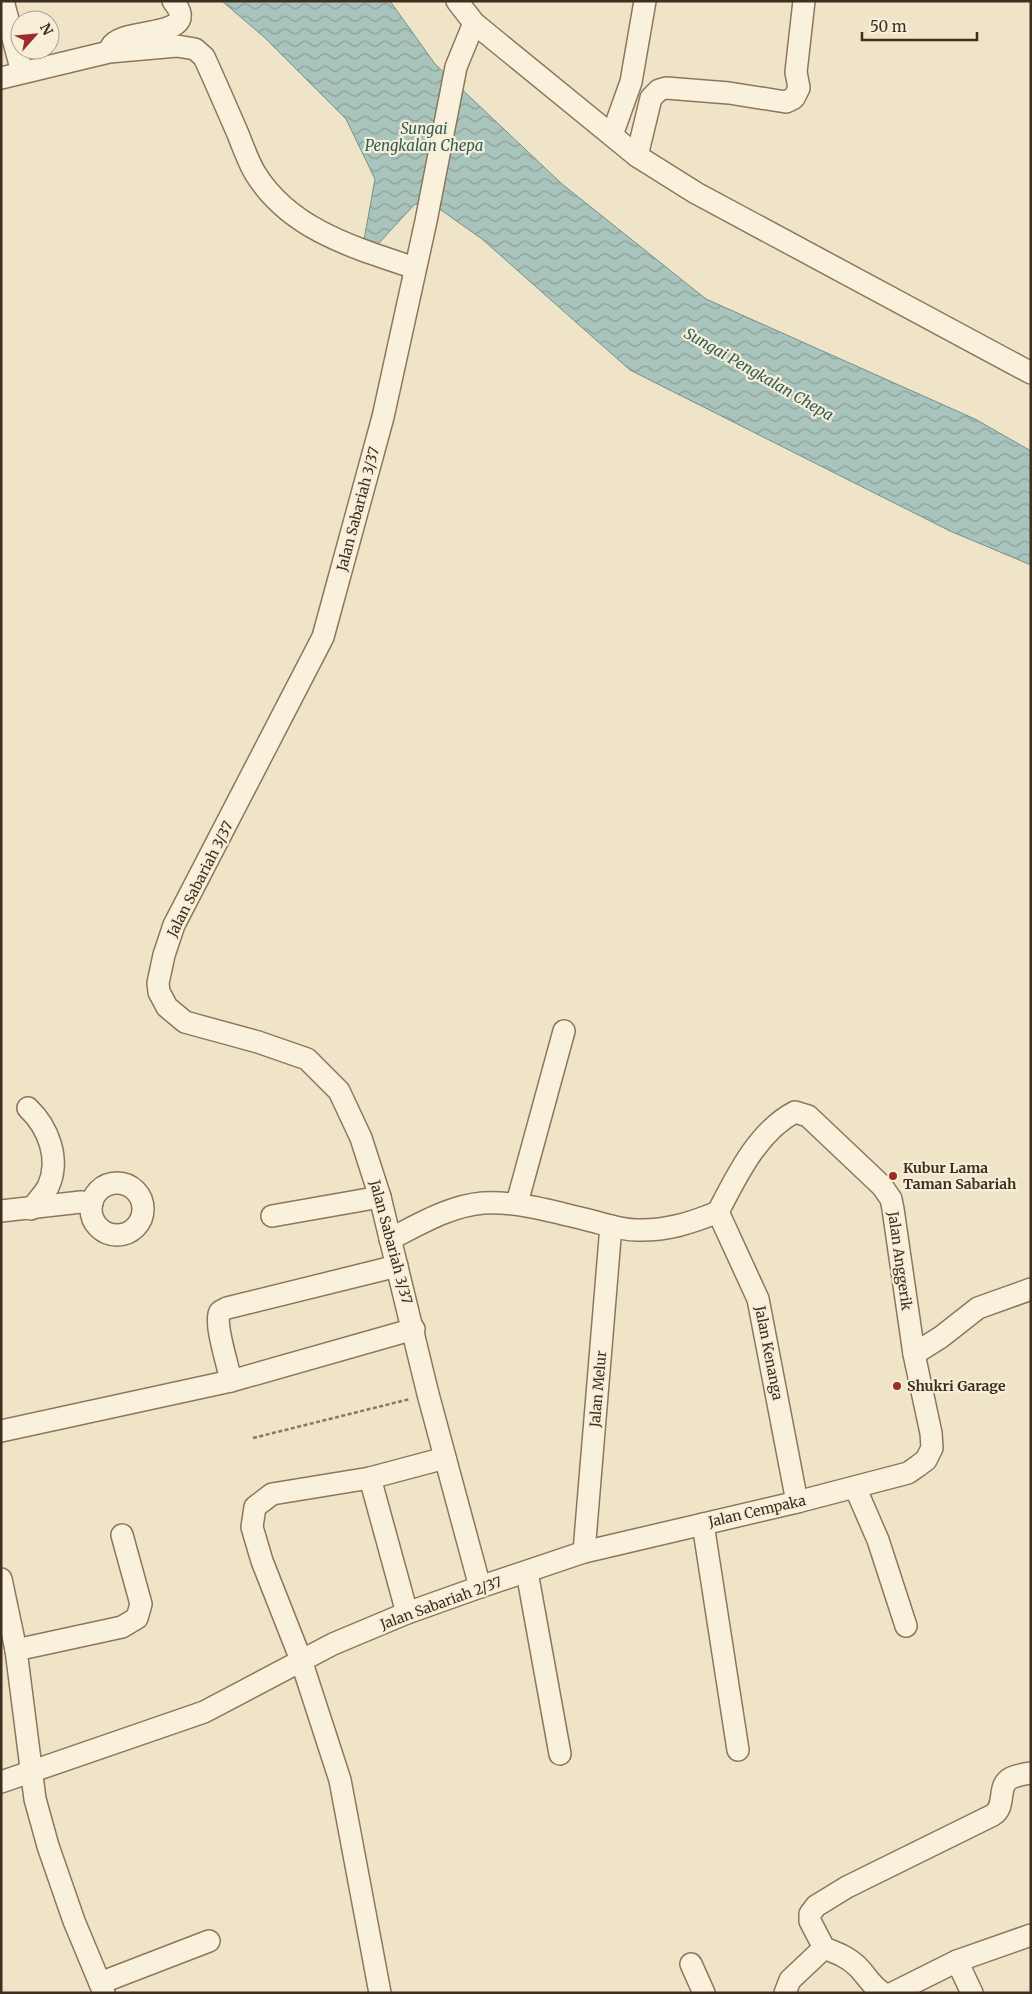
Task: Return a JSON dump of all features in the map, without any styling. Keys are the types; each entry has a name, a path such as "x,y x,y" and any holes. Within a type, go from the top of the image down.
{"street":[{"path":"3,1 22,72"},
{"path":"109,52 112,44 121,38 169,28 178,24 181,20 180,12 173,1"},
{"path":"458,1 474,23 637,156 696,193 1031,374"},
{"path":"612,136 631,82 645,1"},
{"path":"637,156 651,98 658,90 666,88 711,92 786,102 794,98 799,88 796,72 804,1"},
{"name":"Jalan Sabariah 3/37","path":"474,23 456,67 426,221 383,417 323,637 174,925 164,955 158,983 159,992 167,1007 185,1022 258,1042 307,1059 339,1091 361,1138 380,1197 414,1329 428,1394 480,1587"},
{"path":"1,78 109,52 177,46 195,49 204,57 254,172 269,193 295,216 321,233 351,246 415,268"},
{"path":"516,1203 564,1032"},
{"path":"28,1108 46,1130 51,1143 52,1159 48,1187 32,1209"},
{"name":"Jalan Anggerik","path":"718,1212 744,1162 774,1127 785,1117 795,1112 808,1116 882,1186 891,1199 914,1354 931,1433 932,1448 926,1460"},
{"path":"272,1216 380,1197"},
{"path":"1,1211 81,1202 92,1203"},
{"path":"390,1239 445,1211 482,1204 516,1203 611,1226 636,1230 668,1228 687,1224 718,1212"},
{"name":"Jalan Kenanga","path":"718,1212 758,1299 798,1502"},
{"name":"Jalan Melur","path":"584,1552 611,1226"},
{"path":"231,1381 221,1338 218,1318 220,1312 227,1308 397,1266"},
{"path":"914,1354 941,1337 978,1308 1031,1288"},
{"path":"1,1431 231,1381 414,1329"},
{"path":"380,1993 340,1780 301,1660 262,1561 252,1527 255,1506 272,1494 370,1478 445,1458"},
{"name":"Jalan Cempaka","path":"584,1552 854,1487 908,1472 926,1460"},
{"path":"370,1478 407,1613"},
{"path":"854,1487 878,1540 906,1626"},
{"path":"704,1524 738,1750"},
{"path":"16,1650 122,1627 136,1618 141,1604 122,1535"},
{"name":"Jalan Sabariah 2/37","path":"1,1782 204,1712 333,1644 407,1613 584,1552"},
{"path":"527,1572 560,1754"},
{"path":"1,1579 16,1650 35,1799 48,1846 74,1921 102,1988 208,1941"},
{"path":"884,1993 877,1989 859,1968 845,1956 824,1948 810,1921 810,1914 816,1906 864,1879 993,1816 1001,1806 1005,1782 1014,1777 1031,1773"},
{"path":"893,1993 957,1961 1031,1935"},
{"path":"785,1993 790,1980 824,1948"},
{"path":"957,1961 972,1993"},
{"path":"691,1964 704,1993"}],"path":[{"path":"253,1438 428,1394"}],"water":[{"name":"Sungai Pengkalan Chepa","path":"222,1 390,1 435,64 562,184 706,299 975,419 1031,451 1031,565 950,531 630,370 482,239 427,200 414,205 378,244 364,240 375,179 346,119 264,37"}],"place":[{"name":"Kubur Lama Taman Sabariah","path":"893,1176"},
{"name":"Shukri Garage","path":"897,1386"}]}
